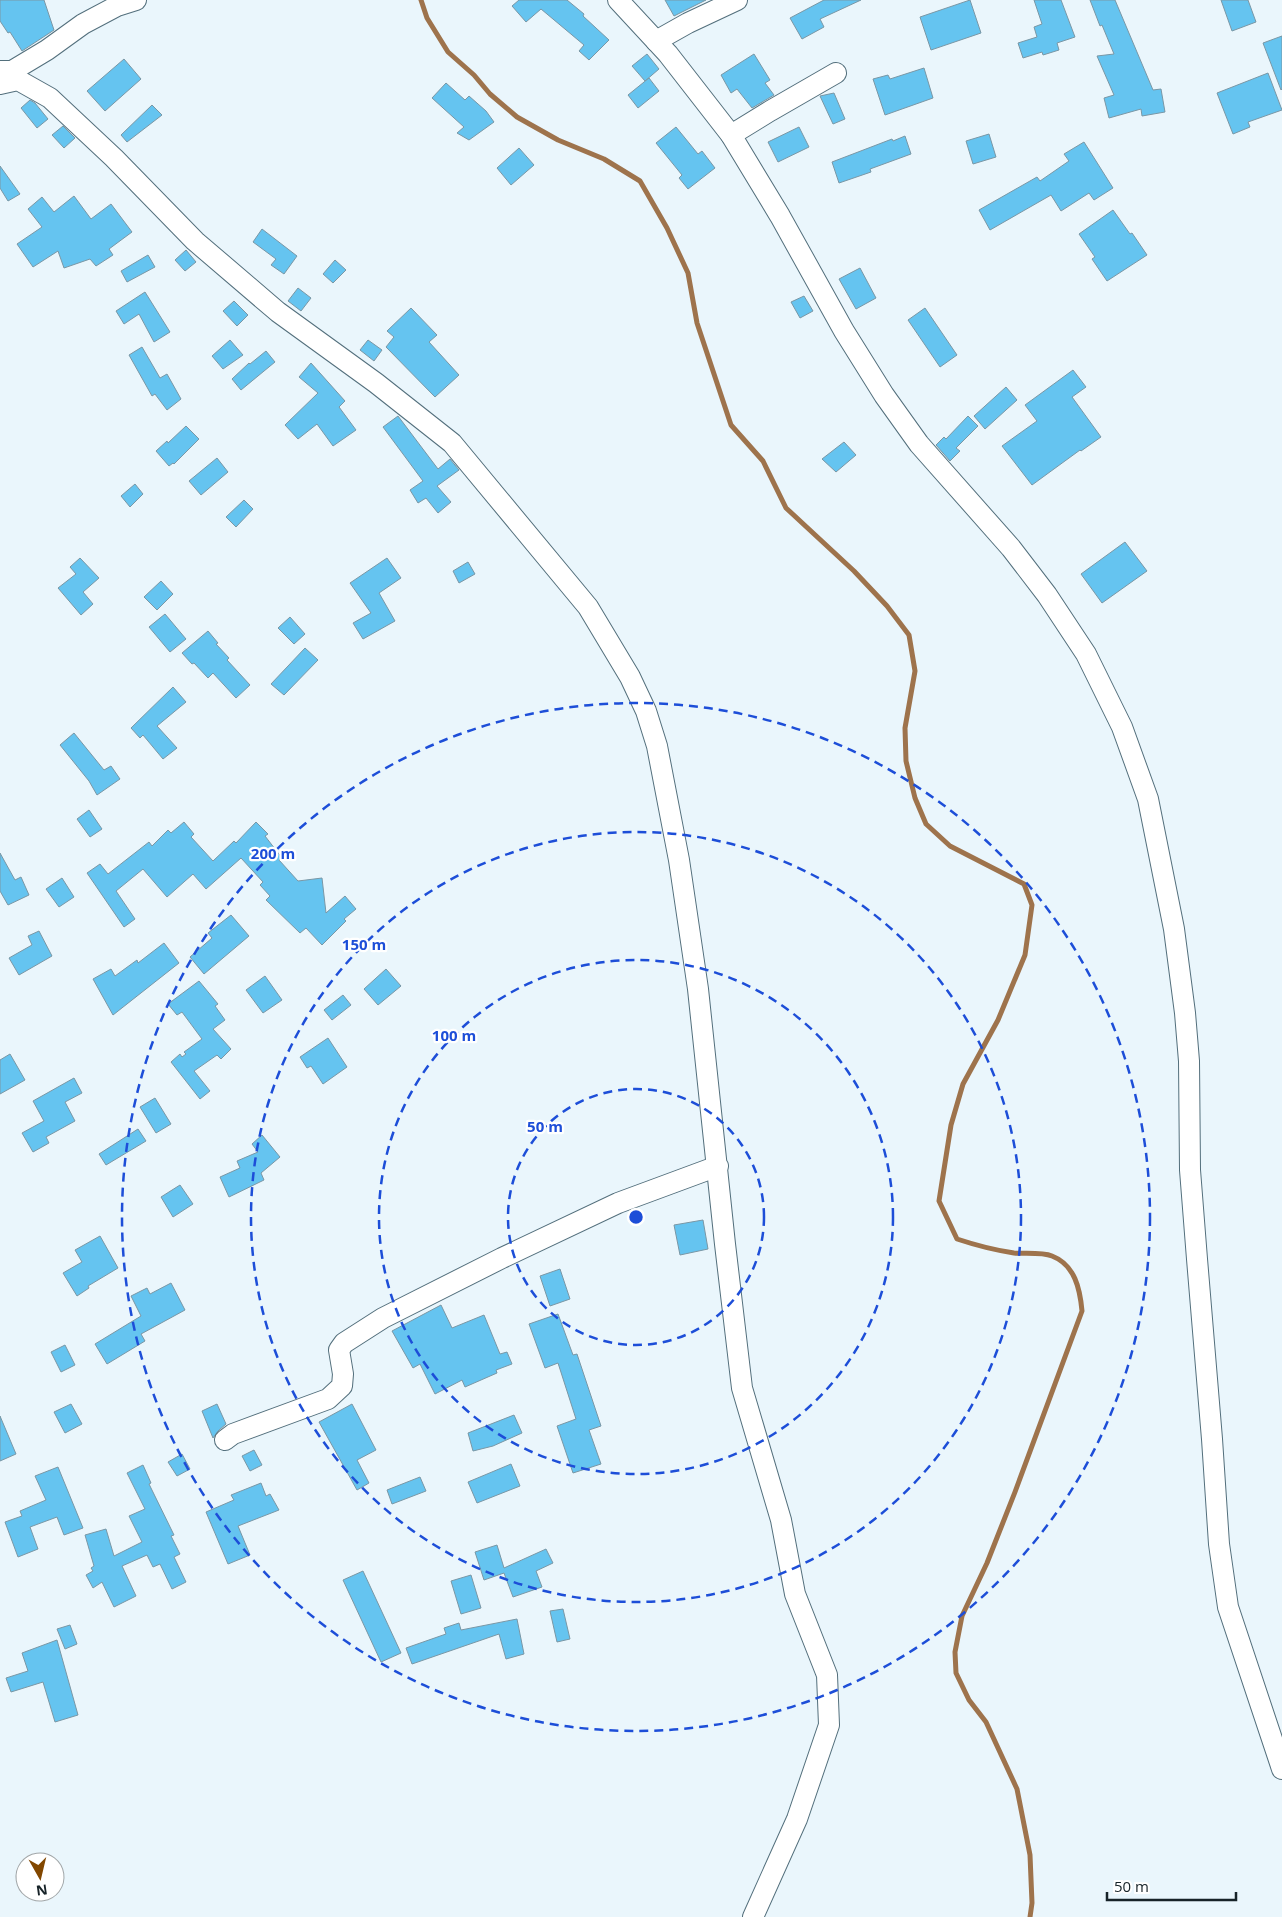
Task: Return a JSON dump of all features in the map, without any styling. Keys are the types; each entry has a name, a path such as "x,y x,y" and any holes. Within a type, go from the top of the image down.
{"street":[{"path":"0,70 12,71 47,50 83,24 117,6 136,0"},
{"path":"618,0 656,41 731,136 780,216 844,331 884,395 919,444 1011,548 1047,595 1086,654 1122,727 1148,799 1174,929 1188,1042 1190,1170 1219,1544 1228,1608 1282,1769"},
{"path":"656,41 688,23 737,0"},
{"path":"731,136 836,73"},
{"path":"0,84 18,80 50,98 114,158 195,241 278,312 376,383 452,442 588,607 630,677 646,712 657,746 679,860 698,988 742,1388 781,1520 795,1594 827,1675 829,1725 797,1819 753,1917"},
{"path":"224,1440 233,1434 328,1399 342,1386 343,1374 339,1350 344,1343 383,1318 502,1258 618,1203 718,1166"}],"building":[{"path":"0,0 44,0 54,30 22,51 10,32 8,33 0,21"},
{"path":"519,0 567,0 584,14 583,16 609,40 589,60 579,51 584,45 541,9 526,22 512,6"},
{"path":"665,0 706,0 674,16"},
{"path":"824,0 861,0 820,19 824,27 802,39 790,18"},
{"path":"970,0 981,33 931,50 920,17"},
{"path":"1034,0 1061,0 1075,37 1057,43 1059,50 1043,55 1042,52 1023,58 1018,43 1037,37 1034,27 1042,24"},
{"path":"1090,0 1115,0 1153,90 1161,89 1165,112 1142,116 1141,109 1109,118 1104,98 1114,95 1097,56 1114,54"},
{"path":"1221,0 1248,0 1256,22 1232,31"},
{"path":"1282,36 1282,89 1281,90 1263,43"},
{"path":"647,54 659,69 645,81 632,66"},
{"path":"754,54 770,80 765,83 774,95 752,108 737,89 731,93 721,75"},
{"path":"124,59 141,79 105,111 87,91"},
{"path":"924,68 933,98 885,115 873,79 888,75 890,79"},
{"path":"1268,73 1282,110 1248,122 1250,127 1233,134 1217,93"},
{"path":"649,78 659,91 638,108 628,95"},
{"path":"446,83 465,100 469,96 486,111 494,122 469,140 457,133 464,127 432,98"},
{"path":"834,93 845,119 833,124 820,96"},
{"path":"30,100 35,103 48,119 37,128 21,108"},
{"path":"152,105 162,115 127,142 121,135"},
{"path":"63,126 75,138 64,148 52,135"},
{"path":"676,127 698,154 702,151 715,168 688,189 679,178 682,175 656,143"},
{"path":"799,127 809,147 778,162 768,142"},
{"path":"989,134 996,157 973,164 966,141"},
{"path":"905,136 911,154 870,169 871,172 839,183 832,162 892,139 893,141"},
{"path":"1084,142 1113,188 1094,200 1089,193 1061,211 1051,195 990,230 979,210 1037,177 1040,181 1069,161 1064,154"},
{"path":"519,148 534,165 511,185 497,168"},
{"path":"0,166 20,194 8,201 0,188"},
{"path":"74,196 91,219 111,204 132,232 109,249 113,255 96,266 90,259 64,268 58,251 33,267 17,244 42,227 28,209 42,197 54,212"},
{"path":"1113,210 1147,255 1107,281 1092,259 1095,257 1079,234"},
{"path":"262,229 297,256 284,274 271,265 276,259 253,242"},
{"path":"186,250 196,262 185,271 175,260"},
{"path":"148,255 155,267 127,282 121,271"},
{"path":"335,260 346,270 333,283 323,274"},
{"path":"860,268 876,298 856,309 839,279"},
{"path":"298,288 311,298 301,311 288,301"},
{"path":"145,292 170,332 154,342 139,314 124,324 116,311"},
{"path":"804,296 813,311 800,318 791,302"},
{"path":"234,301 248,315 237,326 223,311"},
{"path":"411,308 437,335 429,342 459,375 435,397 386,347 394,337 387,331"},
{"path":"925,308 957,355 940,367 908,320"},
{"path":"230,340 243,355 223,369 212,356"},
{"path":"368,340 382,350 374,361 360,350"},
{"path":"142,347 160,378 167,374 181,399 167,410 155,394 152,396 129,355"},
{"path":"266,351 275,362 241,390 232,379 249,363"},
{"path":"311,363 345,401 339,407 356,430 333,446 317,424 298,439 285,425 318,393 299,377"},
{"path":"1073,370 1086,387 1072,397 1101,437 1032,485 1002,446 1037,421 1025,405"},
{"path":"1006,387 1017,400 985,429 974,416"},
{"path":"398,416 438,469 450,459 459,470 437,486 451,502 438,513 426,498 418,503 410,490 423,481 383,427"},
{"path":"968,416 978,426 956,448 960,451 950,461 936,445 944,437 946,439"},
{"path":"186,426 199,439 174,464 169,466 156,451 167,441 168,443"},
{"path":"844,442 856,455 836,472 822,459"},
{"path":"217,458 228,472 201,495 189,481"},
{"path":"135,484 143,494 130,507 121,496"},
{"path":"244,500 253,509 236,527 226,517"},
{"path":"1125,542 1147,571 1102,603 1081,574"},
{"path":"80,558 99,578 83,592 93,604 81,615 58,588 76,574 70,567"},
{"path":"387,558 401,578 379,593 395,621 363,639 353,623 371,613 350,583"},
{"path":"468,562 475,574 459,583 453,571"},
{"path":"161,581 173,594 157,610 144,597"},
{"path":"165,614 186,639 170,652 149,627"},
{"path":"290,617 305,634 294,644 278,628"},
{"path":"208,631 218,643 216,644 229,658 227,660 250,685 236,698 213,673 208,678 182,653"},
{"path":"305,648 318,660 284,695 271,684"},
{"path":"173,687 186,702 157,726 177,748 163,759 143,735 140,738 131,728"},
{"path":"74,733 104,770 111,766 120,779 97,795 89,781 60,745"},
{"path":"89,810 102,829 90,837 77,819"},
{"path":"184,822 194,834 191,837 213,861 234,841 236,843 256,822 268,834 265,836 282,858 279,860 298,881 322,878 326,913 345,896 356,909 344,919 346,921 322,945 306,928 300,933 266,900 270,896 260,885 263,882 241,858 206,889 193,874 167,897 143,869 116,891 135,919 124,927 87,873 100,864 108,874 149,842 152,846 168,830 171,833"},
{"path":"0,853 15,880 21,877 29,895 8,905 0,891"},
{"path":"62,878 74,897 59,907 46,889"},
{"path":"231,915 249,936 204,974 190,957 212,938 208,933"},
{"path":"39,931 52,956 19,975 9,958 32,945 28,936"},
{"path":"164,943 179,963 113,1015 93,979 111,969 115,976 137,960 138,963"},
{"path":"386,969 401,986 378,1005 364,989"},
{"path":"265,976 282,1000 263,1013 246,990"},
{"path":"199,981 218,1004 215,1006 225,1020 213,1029 231,1049 221,1059 217,1055 194,1071 210,1091 200,1099 171,1062 180,1054 182,1057 186,1054 184,1052 202,1039 182,1012 177,1015 168,1004"},
{"path":"343,995 351,1005 332,1020 324,1010"},
{"path":"328,1038 347,1067 323,1084 311,1066 307,1068 300,1057"},
{"path":"10,1054 25,1080 0,1094 0,1060"},
{"path":"74,1078 82,1093 65,1102 75,1121 46,1137 49,1143 33,1152 22,1133 44,1121 33,1101"},
{"path":"155,1098 171,1124 156,1133 140,1107"},
{"path":"138,1129 146,1141 106,1165 99,1154"},
{"path":"262,1135 280,1157 261,1173 264,1180 229,1197 220,1177 240,1168 237,1161 258,1152 252,1144"},
{"path":"180,1185 193,1204 173,1217 161,1197"},
{"path":"703,1220 708,1249 680,1255 674,1225"},
{"path":"100,1236 118,1268 88,1286 89,1288 77,1296 63,1273 82,1262 75,1250"},
{"path":"560,1269 570,1299 550,1306 540,1276"},
{"path":"171,1283 185,1310 141,1334 145,1341 107,1364 95,1344 141,1316 131,1296 147,1288 150,1294"},
{"path":"441,1305 452,1328 484,1315 500,1354 507,1352 512,1364 496,1370 497,1373 465,1387 462,1380 435,1394 420,1364 413,1368 392,1331"},
{"path":"558,1314 573,1355 577,1354 601,1426 589,1430 601,1464 573,1473 557,1426 576,1419 558,1363 545,1368 529,1324"},
{"path":"65,1345 75,1365 61,1372 51,1352"},
{"path":"71,1404 82,1424 65,1433 54,1412"},
{"path":"217,1404 226,1424 213,1438 202,1411"},
{"path":"352,1404 376,1450 357,1460 369,1483 357,1490 319,1422"},
{"path":"514,1415 522,1433 493,1446 473,1451 468,1433"},
{"path":"0,1416 16,1454 0,1461"},
{"path":"254,1450 262,1465 250,1471 242,1456"},
{"path":"182,1454 190,1469 177,1476 168,1462"},
{"path":"511,1464 520,1486 477,1503 468,1482"},
{"path":"143,1465 151,1483 149,1484 174,1535 171,1536 180,1554 174,1557 186,1582 172,1589 160,1564 153,1567 147,1555 122,1566 136,1596 114,1607 102,1582 93,1588 86,1575 93,1571 91,1568 94,1566 85,1535 106,1529 114,1556 142,1542 129,1516 145,1509 127,1473"},
{"path":"58,1467 83,1528 64,1535 57,1517 30,1527 38,1549 18,1557 5,1522 22,1516 20,1511 46,1500 35,1476"},
{"path":"420,1477 426,1491 392,1504 387,1490"},
{"path":"261,1483 266,1496 270,1494 279,1510 238,1526 250,1555 228,1564 206,1512 234,1500 231,1495"},
{"path":"497,1545 504,1568 546,1549 553,1563 536,1571 542,1587 513,1597 504,1573 484,1580 475,1552"},
{"path":"363,1571 401,1653 381,1662 343,1580"},
{"path":"471,1575 481,1608 461,1614 451,1581"},
{"path":"563,1609 570,1639 557,1642 550,1611"},
{"path":"517,1619 524,1654 506,1659 499,1634 412,1664 406,1648 446,1634 444,1628 459,1623 461,1630"},
{"path":"70,1625 77,1644 65,1649 57,1629"},
{"path":"57,1640 78,1715 55,1722 43,1682 11,1692 6,1678 28,1671 22,1653"}],"waterway":[{"path":"421,0 427,18 448,52 474,75 490,94 517,117 558,140 604,159 640,181 667,228 688,273 697,323 731,425 763,461 786,508 854,571 887,606 909,635 915,671 905,728 906,761 915,798 926,824 950,846 1024,884 1032,905 1025,955 998,1020 963,1084 951,1125 939,1201 957,1239 1007,1252 1048,1255 1060,1260 1066,1265 1075,1279 1081,1303 1082,1311 1015,1492 987,1563 962,1616 955,1652 956,1673 969,1700 986,1722 1017,1789 1030,1855 1032,1903 1030,1917"}]}
